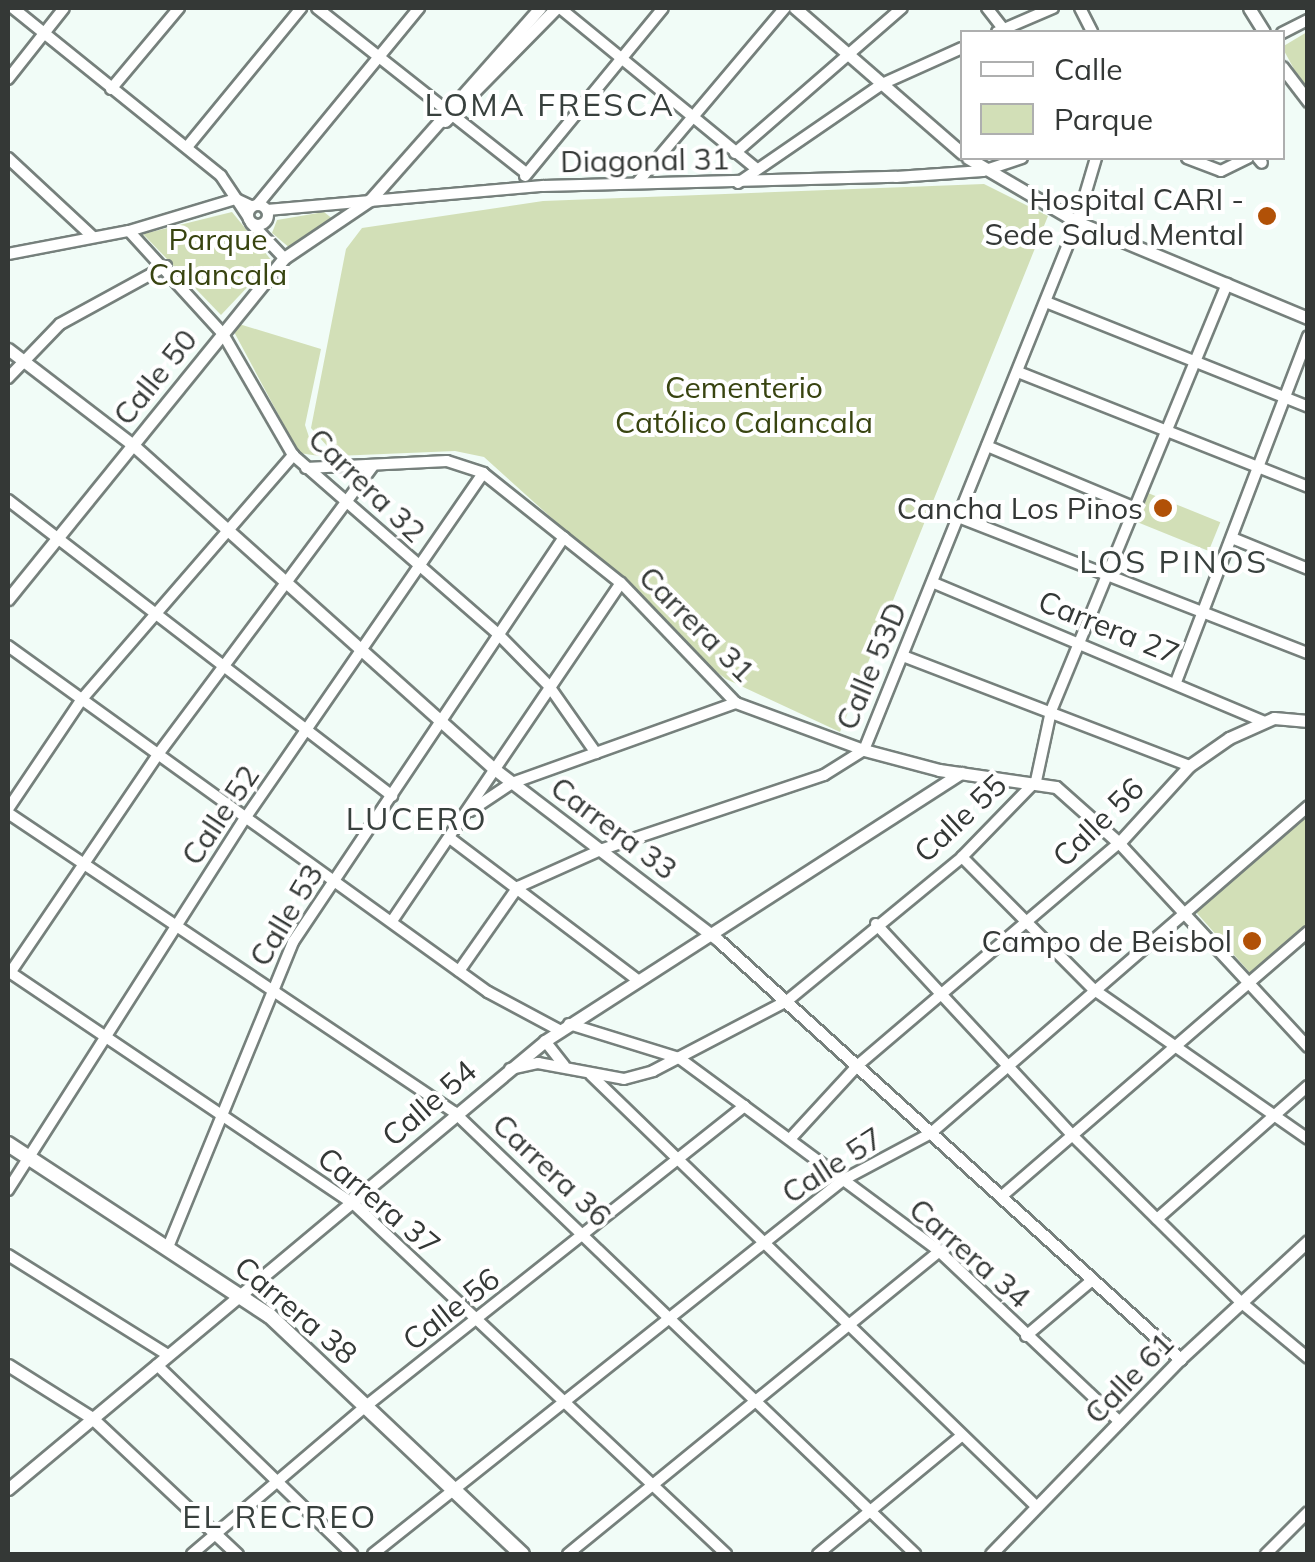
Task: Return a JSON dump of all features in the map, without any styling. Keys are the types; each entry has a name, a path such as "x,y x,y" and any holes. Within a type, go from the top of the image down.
{"main road":[{"name":"Carrera 38","path":"8,1144 242,1294 522,1554"}],"street":[{"path":"13,8 187,148 252,210 266,238 284,258"},
{"path":"8,79 64,8"},
{"path":"111,89 179,8"},
{"path":"187,148 301,8"},
{"path":"317,8 526,172"},
{"path":"252,210 420,8"},
{"name":"Calle 50","path":"450,116 540,8"},
{"path":"558,8 757,169"},
{"name":"Calle 50","path":"8,599 284,258 370,200 558,8"},
{"path":"525,188 526,172 663,8"},
{"path":"636,183 785,8"},
{"path":"795,8 960,151"},
{"path":"734,153 902,8"},
{"path":"987,8 1001,30"},
{"path":"1006,30 1053,8"},
{"path":"1249,8 1263,30"},
{"path":"1285,31 1308,20"},
{"path":"738,183 882,84 960,49"},
{"path":"1285,71 1308,101"},
{"path":"8,158 94,237"},
{"path":"971,160 1077,222 1308,318"},
{"name":"Diagonal 31","path":"8,254 252,210 525,188 738,183 983,170 1016,160"},
{"name":"Calle 53D","path":"518,887 603,850 824,775 864,750 1046,302 1095,160"},
{"path":"1193,160 1224,170 1244,160"},
{"path":"336,205 338,225"},
{"name":"Carrera 32","path":"129,231 166,266 222,334 292,455 343,504 496,633 550,686 596,753"},
{"path":"8,378 60,324 166,266"},
{"name":"Calle 55","path":"506,1070 538,1063 624,1079 678,1058 787,1001 962,857 1036,781 1051,711 1228,284"},
{"path":"1046,302 1308,407"},
{"path":"1176,682 1308,336"},
{"name":"Carrera 33","path":"8,349 133,445 512,784 714,936 1180,1359"},
{"path":"1018,372 1308,487"},
{"path":"988,446 1133,507"},
{"path":"8,811 82,699 292,455"},
{"name":"Carrera 31","path":"306,468 446,461 483,473 621,583 736,703 864,750 916,764 961,774 1036,781 1060,789 1119,842"},
{"path":"9,972 158,753 283,580 372,467"},
{"name":"Calle 52","path":"8,1190 246,817 483,473"},
{"path":"8,500 220,668 392,796"},
{"path":"960,518 1308,653"},
{"name":"Calle 53","path":"168,1246 272,986 438,718 564,537"},
{"path":"1232,538 1308,569"},
{"path":"392,921 621,583"},
{"name":"Carrera 27","path":"934,583 1268,720 1308,721"},
{"name":"Carrera 34","path":"8,646 459,971 564,1027 678,1058 939,1252 1120,1422"},
{"path":"904,656 1189,766"},
{"path":"467,812 512,784 736,703"},
{"name":"Calle 56","path":"790,1140 858,1065 1119,842 1189,766 1268,720"},
{"path":"916,764 926,783 917,800"},
{"name":"Calle 54","path":"8,1489 354,1204 454,1112 545,1040 714,936 961,774"},
{"name":"Calle 57","path":"374,1554 843,1180 931,1133 1308,806"},
{"name":"Carrera 36","path":"8,811 454,1112 915,1554"},
{"path":"451,839 640,981"},
{"path":"1119,842 1308,1047"},
{"path":"962,857 1094,990 1308,1139"},
{"path":"459,971 518,887"},
{"path":"876,924 1074,1137 1242,1303 1308,1358"},
{"path":"1002,1196 1308,932"},
{"name":"Carrera 37","path":"9,972 354,1204 726,1554"},
{"path":"545,1040 565,1066"},
{"path":"590,1074 676,1162 1038,1507"},
{"path":"1157,1218 1308,1086"},
{"name":"Calle 56","path":"192,1554 212,1532 366,1406 586,1236 744,1106"},
{"name":"Calle 61","path":"990,1554 1180,1359 1308,1241"},
{"path":"568,1554 939,1252"},
{"path":"8,1256 168,1355"},
{"path":"1026,1336 1091,1281"},
{"path":"8,1365 92,1418 237,1554"},
{"path":"157,1365 278,1478 352,1554"},
{"path":"818,1554 961,1436"},
{"path":"1266,1554 1308,1512"}],"green space":[{"path":"1307,32 1307,93 1285,53 1285,45"},
{"name":"Cementerio Católico Calancala","path":"984,184 1048,216 840,732 726,679 691,653 658,614 484,457 455,451 336,456 311,428 346,249 362,228 543,201"},
{"name":"Parque Calancala","path":"232,212 272,261 221,315 143,234"},
{"name":"Parque Calancala","path":"324,212 334,220 291,249 272,233 277,220"},
{"name":"Parque Calancala","path":"239,324 321,349 305,425 311,443 333,458 299,453 233,330"},
{"name":"Cancha Los Pinos","path":"1148,493 1220,522 1209,551 1136,522"},
{"path":"1307,810 1307,926 1252,975 1195,911"}],"place":[{"name":"Hospital CARI - Sede Salud Mental","path":"1267,216"},
{"name":"Cancha Los Pinos","path":"1163,508"},
{"name":"Campo de Beisbol","path":"1252,941"}],"district":[{"name":"LOMA FRESCA","path":"550,104"},
{"name":"LOS PINOS","path":"1174,561"},
{"name":"LUCERO","path":"417,818"},
{"name":"EL RECREO","path":"280,1516"}]}
